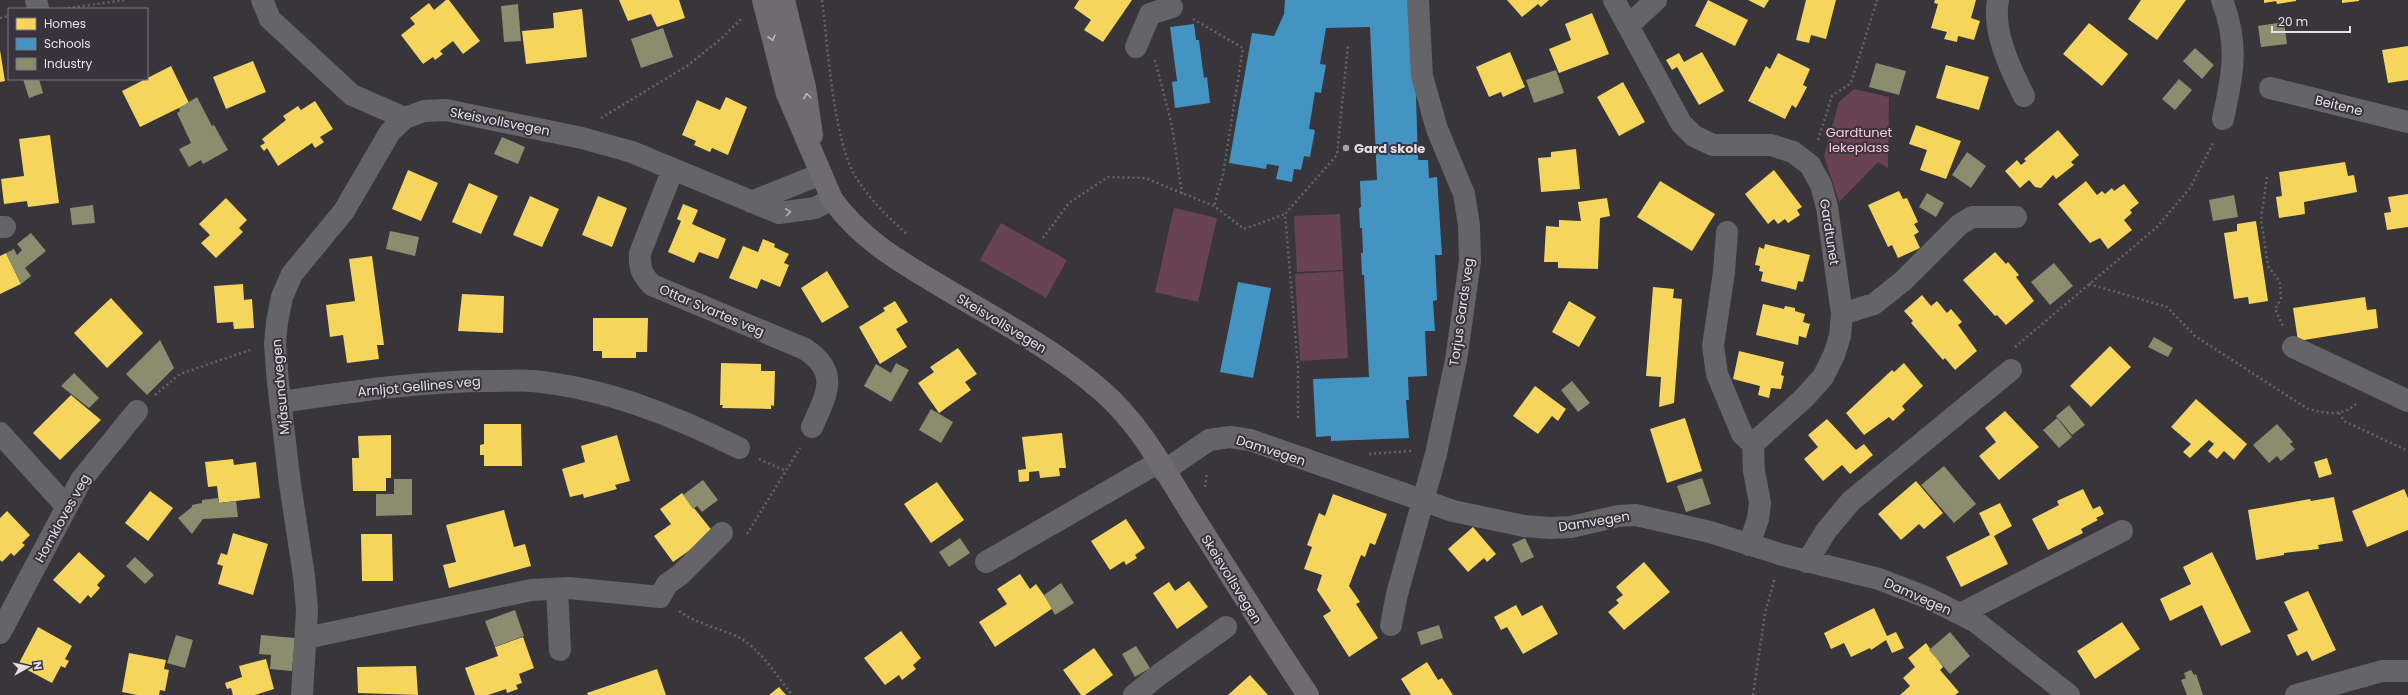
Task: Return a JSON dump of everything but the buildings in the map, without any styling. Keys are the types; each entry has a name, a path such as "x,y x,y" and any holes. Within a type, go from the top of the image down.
{"main road":[{"name":"Skeisvollsvegen","path":"762,0 787,94 832,199 863,236 896,259 1032,340 1079,372 1105,393 1127,417 1162,467 1308,695"},
{"name":"Skeisvollsvegen","path":"784,0 805,87 818,168"}],"street":[{"path":"262,0 270,19 352,95 405,118"},
{"name":"Torjus Gards veg","path":"1391,625 1397,594 1438,445 1459,337 1470,261 1469,225 1464,194 1427,101 1422,76 1418,0"},
{"name":"Gardtunet","path":"1614,0 1681,123 1694,136 1714,145 1771,145 1793,152 1810,165 1822,185 1827,207 1842,314 1840,336 1834,354 1823,377 1804,398 1753,444"},
{"path":"1628,26 1656,0"},
{"path":"1998,0 1995,15 2012,71 2024,96"},
{"path":"2222,0 2230,22 2233,54 2233,73 2223,119"},
{"path":"1136,47 1150,14 1169,3"},
{"name":"Beitene","path":"2270,88 2408,122"},
{"name":"Skeisvollsvegen","path":"405,118 424,111 446,110 590,140 632,152 780,213 815,208 832,199"},
{"name":"Mjåsundvegen","path":"302,695 307,610 304,576 290,484 280,402 275,344 282,297 292,274 344,211 390,132 405,118"},
{"path":"751,202 818,168"},
{"name":"Ottar Svartes veg","path":"673,169 640,253 639,265 643,276 652,285 805,349 817,357 825,369 829,382 827,394 812,427"},
{"path":"1842,314 1874,304 1903,281 1959,225 1972,217 2016,217"},
{"path":"1726,232 1724,272 1717,315 1714,353 1717,374 1742,434 1753,444 1754,471 1760,503 1758,519 1749,545"},
{"path":"2293,347 2376,384 2408,401"},
{"path":"1807,562 1826,531 1851,501 2010,360"},
{"name":"Arnljot Gellines veg","path":"280,402 386,386 456,381 533,381 593,391 688,422 739,448"},
{"name":"Hornkloves veg","path":"0,634 81,480 137,411"},
{"path":"0,433 66,506"},
{"name":"Damvegen","path":"1162,467 1210,440 1230,437 1250,440 1423,502 1453,511 1524,526 1550,528 1571,527 1618,516 1636,515 1710,532 1807,562 1878,579 1960,614 1976,622 2069,695"},
{"path":"986,562 1162,467"},
{"name":"Damvegen","path":"1960,614 2122,531"},
{"path":"306,638 530,590 557,589 660,597 667,584 680,575 722,533"},
{"path":"557,589 560,650"},
{"path":"1144,692 1160,674 1226,627"},
{"path":"2310,693 2382,671 2408,671"}],"path":[{"path":"70,8 124,0"},
{"path":"822,0 834,94 844,146 856,177 875,204 911,238"},
{"path":"1810,165 1832,96 1851,83 1877,0"},
{"path":"1169,3 1243,48 1223,174 1214,206"},
{"path":"590,140 601,117 687,66 722,38 740,19 747,15"},
{"path":"1043,238 1069,203 1108,177 1145,178 1214,206 1244,229 1285,214 1337,156 1348,45"},
{"path":"1155,59 1172,126 1182,194"},
{"path":"2010,360 2088,284 2158,227 2190,188 2208,156 2223,119"},
{"path":"2266,177 2261,220 2268,266 2280,282 2281,299 2275,309 2293,347"},
{"path":"1285,214 1298,367 1298,418"},
{"path":"2088,284 2167,307 2195,336 2308,409 2326,413 2339,413 2353,407 2376,384"},
{"path":"137,411 180,374 222,358 275,344"},
{"path":"2339,413 2344,421 2408,451"},
{"path":"1365,454 1418,450 1438,445"},
{"path":"739,448 752,456 786,470"},
{"path":"1753,695 1765,614 1777,571"},
{"path":"660,597 689,618 739,638 758,654 792,695"}],"green space":[{"name":"Gardtunet lekeplass","path":"1854,89 1889,97 1888,168 1878,162 1839,202 1824,156 1839,102"},
{"path":"1174,208 1217,218 1198,302 1155,292"},
{"path":"1340,214 1343,270 1297,272 1294,216"},
{"path":"1001,223 1067,260 1046,298 980,260"},
{"path":"1343,271 1348,358 1300,361 1295,274"}],"place":[{"name":"Gard skole","path":"1346,148"}]}
